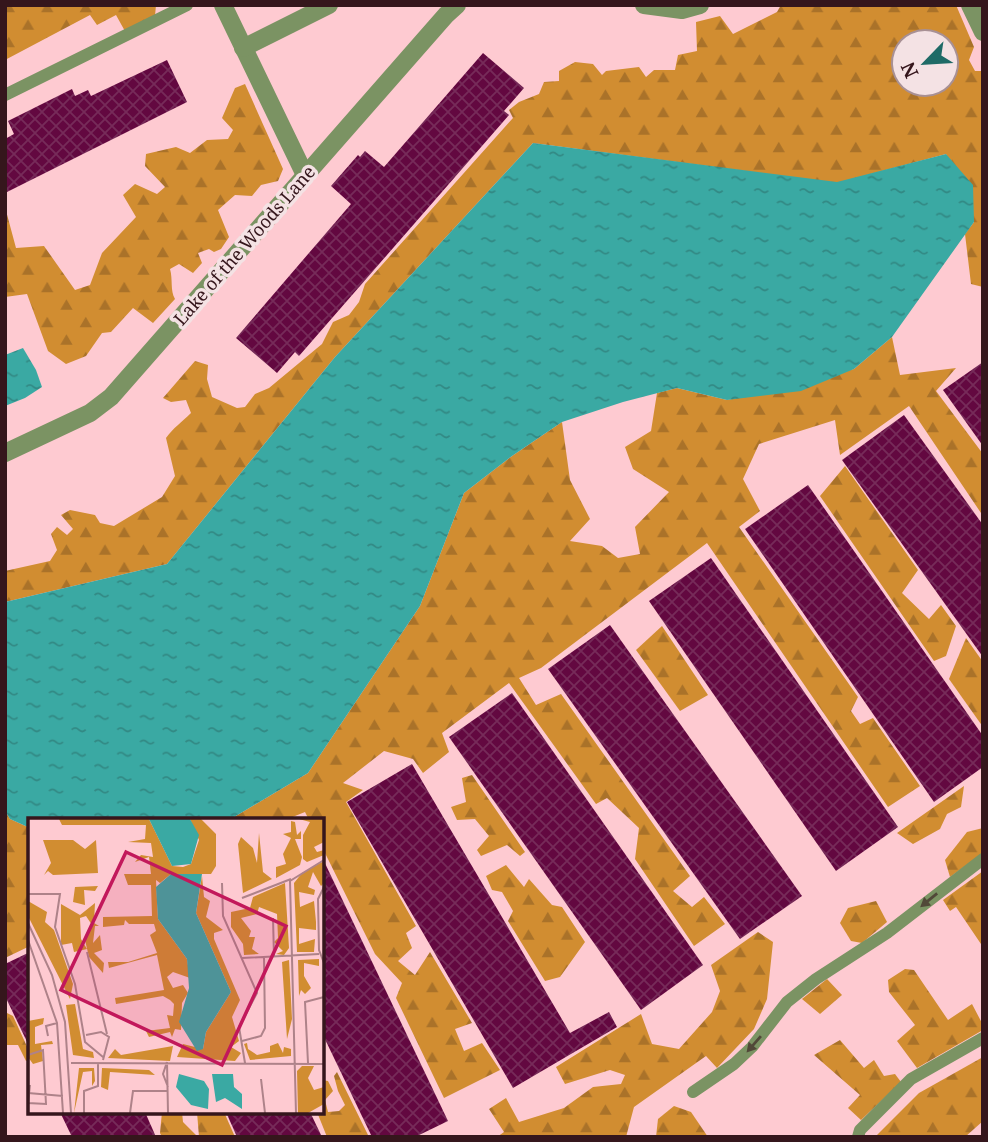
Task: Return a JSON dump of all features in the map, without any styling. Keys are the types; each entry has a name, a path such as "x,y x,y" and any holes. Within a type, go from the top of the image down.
{"street":[{"path":"223,5 305,175"},
{"path":"243,48 329,5"},
{"name":"Lake of the Woods Lane","path":"5,453 90,413 111,397 457,5"},
{"path":"644,5 681,10 700,5"},
{"path":"970,5 983,33"}],"lane":[{"path":"5,95 187,5"},
{"path":"693,1092 734,1064 752,1047 787,1002 816,979 887,933 983,859"},
{"path":"858,1137 860,1130 911,1079 983,1038"}],"green space":[{"path":"5,5 156,5 155,16 126,33 116,15 97,25 90,15 5,60"},
{"path":"781,5 956,5 974,47 969,60 975,71 983,71 983,287 971,284 965,234 974,222 946,154 837,183 533,143 335,357 167,564 5,602 5,571 50,561 57,550 51,534 57,527 67,535 73,529 61,515 70,510 95,515 100,523 114,526 162,497 175,476 166,438 191,413 186,400 171,402 163,398 195,361 208,365 207,379 212,397 237,408 245,407 255,394 269,388 322,344 333,322 349,315 359,302 365,284 513,118 509,110 519,102 539,94 544,82 559,81 559,71 575,62 593,64 602,75 606,71 639,67 646,77 654,70 675,70 678,55 697,51 696,22 720,16 733,34 777,12"},
{"path":"245,84 283,169 278,181 261,185 252,196 235,195 218,210 229,237 221,249 198,253 202,263 193,273 179,264 170,269 175,299 153,323 133,308 111,332 102,333 86,356 66,364 48,351 27,294 5,297 5,207 16,248 44,246 75,290 90,285 102,253 136,217 123,195 135,184 157,194 165,187 145,166 146,154 176,147 190,153 207,140 228,139 233,130 222,118 235,88"},
{"path":"892,337 900,375 956,368 936,391 983,454 983,516 909,406 840,455 835,420 759,444 743,479 760,511 739,527 858,697 851,711 860,724 873,718 920,786 888,807 707,543 541,668 519,678 536,705 561,694 690,876 673,891 692,907 704,897 725,924 694,946 635,859 639,828 607,798 596,804 509,683 442,733 449,752 423,773 413,759 384,751 343,783 363,790 346,802 416,926 406,933 412,948 398,961 415,975 430,952 472,1023 455,1029 464,1051 482,1043 500,1070 444,1098 396,998 402,983 375,954 324,851 324,818 308,818 305,812 290,818 232,818 308,773 420,606 464,493 512,456 562,422 570,480 590,519 570,541 602,546 618,558 640,554 635,527 669,492 633,469 625,447 651,431 657,393 677,388 727,400 854,369"},
{"path":"845,466 918,570 902,593 929,619 941,605 956,626 946,656 934,661 820,496"},
{"path":"662,626 708,695 680,711 636,650"},
{"path":"966,638 983,662 983,727 949,679"},
{"path":"472,775 525,852 520,856 507,845 481,856 477,850 489,836 475,819 457,820 451,807 466,802 462,778"},
{"path":"964,786 961,807 947,814 940,829 913,844 897,833"},
{"path":"5,811 10,819 28,827 28,947 5,958"},
{"path":"983,828 983,853 950,877 945,860 967,832"},
{"path":"506,865 524,887 529,879 552,905 562,907 585,942 560,977 545,981 508,921 513,911 502,892 492,890 486,876"},
{"path":"983,871 983,947 956,907 950,911 943,900"},
{"path":"876,901 887,922 862,943 851,941 840,923 848,908"},
{"path":"758,932 773,942 767,999 754,1029 717,1068 706,1056 634,1107 626,1137 497,1137 504,1132 489,1109 506,1098 519,1122 564,1108 593,1087 621,1084 625,1075 610,1070 565,1084 556,1067 641,1014 652,1044 679,1049 712,1012 720,991 711,965"},
{"path":"905,969 914,970 948,1020 972,1004 983,1025 983,1030 917,1068 897,1041 915,1025 889,992 888,980"},
{"path":"827,979 842,995 820,1014 802,999"},
{"path":"5,1012 13,1016 28,1049 28,1060 18,1045 5,1045"},
{"path":"840,1040 864,1068 874,1060 884,1076 895,1074 901,1082 861,1120 848,1108 860,1095 814,1055"},
{"path":"983,1057 983,1121 965,1137 875,1137 919,1093"},
{"path":"337,1072 369,1137 327,1137 318,1114 324,1114 324,1080 328,1081 333,1091 325,1100 328,1112 339,1111 345,1105 334,1076"},
{"path":"674,1106 691,1112 708,1137 656,1137 658,1119"},
{"path":"162,1114 182,1114 183,1122 198,1137 162,1137"},
{"path":"197,1114 225,1114 235,1137 199,1137"}],"water":[{"path":"533,143 837,182 946,154 973,185 974,222 892,337 854,369 801,391 727,400 677,388 623,402 562,422 464,493 420,606 308,773 232,818 28,818 28,827 10,819 5,811 5,602 167,564 335,357"},
{"path":"23,348 42,387 5,406 5,355"}],"building":[{"path":"483,53 524,88 504,111 509,115 299,356 295,352 277,373 236,338 351,204 331,186 358,155 360,157 365,151 384,167"},
{"path":"167,60 187,102 5,193 5,139 14,134 8,121 72,89 75,96 88,90 91,96"},
{"path":"983,362 983,446 943,390"},
{"path":"904,415 983,525 983,657 842,460"},
{"path":"808,485 983,736 983,767 934,802 745,529"},
{"path":"711,558 898,827 836,871 649,601"},
{"path":"610,625 802,896 740,939 548,669"},
{"path":"512,693 703,965 641,1010 449,737"},
{"path":"412,764 570,1033 609,1012 617,1027 513,1088 347,802"},
{"path":"324,861 448,1121 415,1137 372,1137 324,1037"},
{"path":"28,953 28,1044 5,996 5,964"},
{"path":"61,1114 146,1114 156,1137 72,1137"},
{"path":"227,1114 311,1114 322,1137 237,1137"}]}
